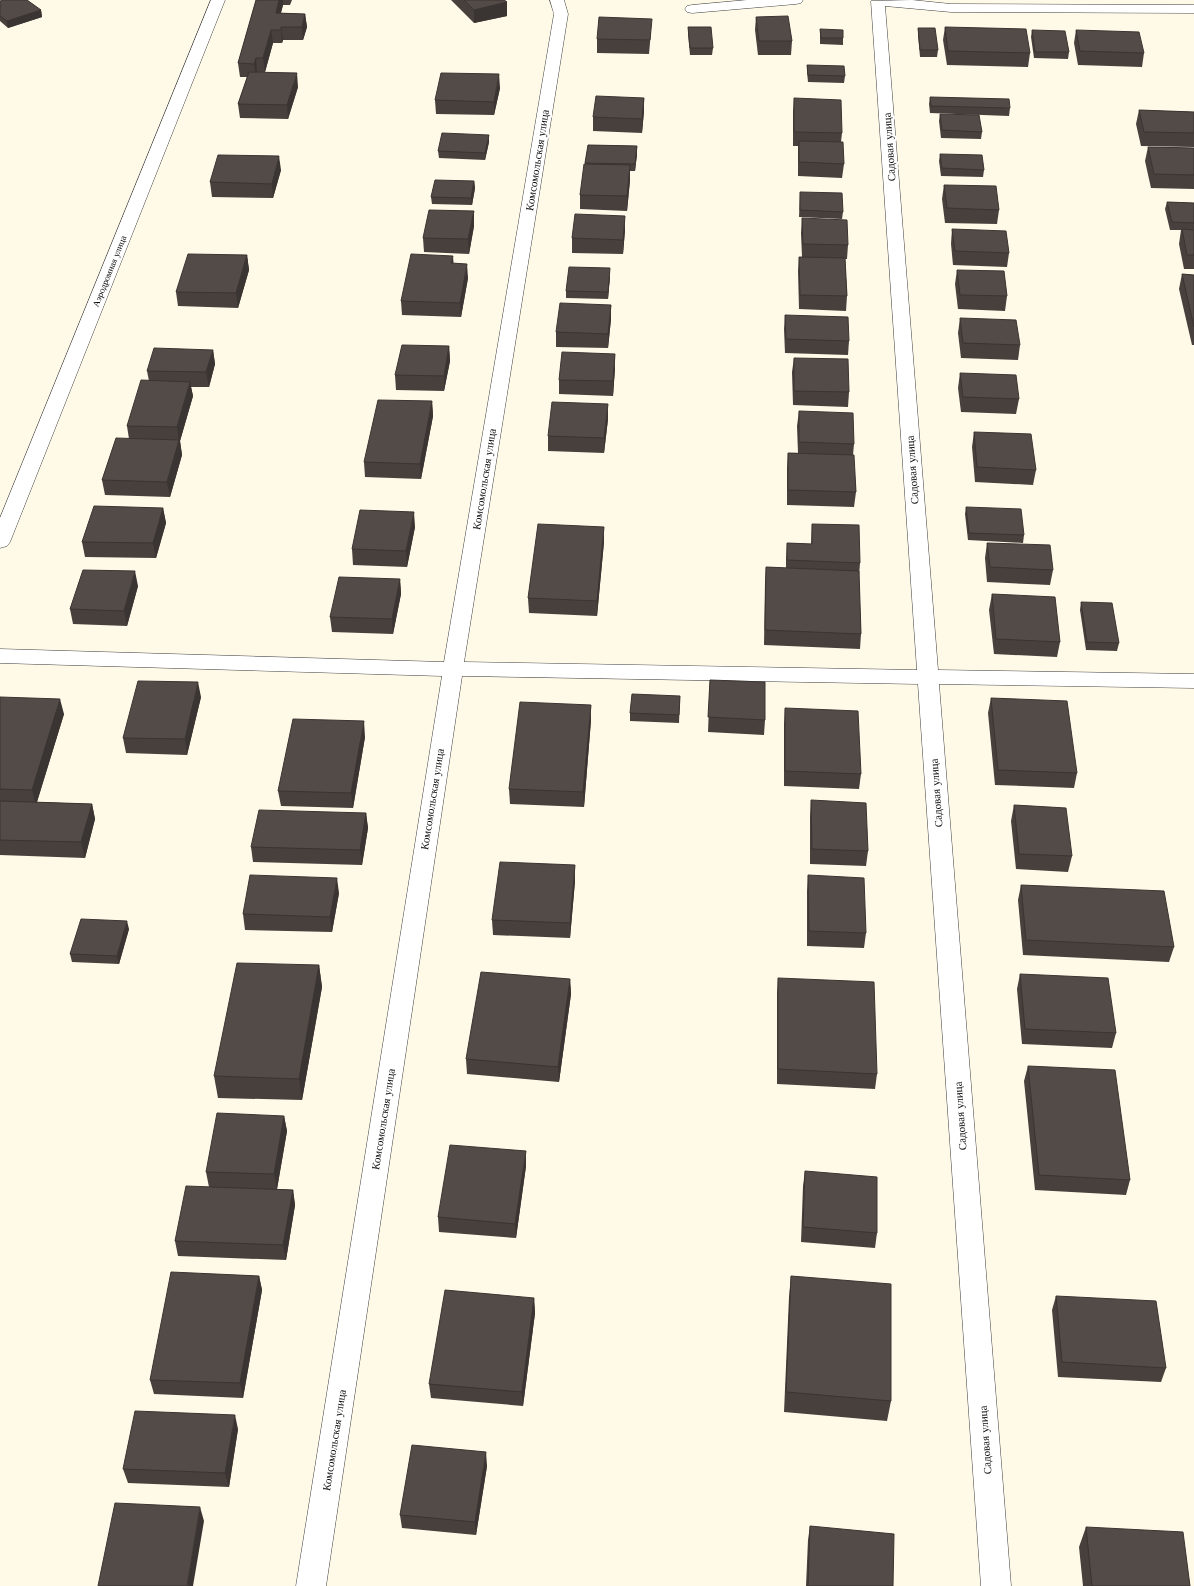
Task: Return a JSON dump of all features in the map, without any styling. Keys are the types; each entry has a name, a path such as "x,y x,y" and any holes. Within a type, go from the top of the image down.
{"street":[{"name":"Аэродромная улица","path":"0,542 218,0"},
{"path":"692,9 796,0"},
{"path":"878,0 951,8 1194,8"},
{"name":"Садовая улица","path":"878,0 927,676 996,1586"},
{"name":"Комсомольская улица","path":"311,1586 453,669 559,7"},
{"path":"0,656 453,669 1194,681"}],"building":[{"path":"27,0 41,10 7,21 0,16 0,1"},
{"path":"256,0 279,0 276,13 305,14 302,27 281,27 281,30 271,30 263,58 256,58 254,64 238,63"},
{"path":"464,0 504,0 507,2 474,10"},
{"path":"788,16 792,41 759,41 756,17"},
{"path":"599,17 652,19 650,40 597,39"},
{"path":"688,27 711,27 713,48 690,48"},
{"path":"945,27 1026,29 1030,53 948,51"},
{"path":"918,28 935,28 938,50 920,50"},
{"path":"820,29 843,30 843,38 821,38"},
{"path":"1032,30 1065,31 1069,52 1035,52"},
{"path":"1076,30 1139,32 1144,53 1080,51"},
{"path":"807,65 844,66 845,76 808,75"},
{"path":"249,72 297,73 287,105 238,104"},
{"path":"441,73 499,74 494,102 435,100"},
{"path":"596,96 644,98 642,119 593,117"},
{"path":"930,97 1009,99 1010,108 931,106"},
{"path":"794,98 841,100 842,133 794,132"},
{"path":"1139,110 1194,112 1194,133 1144,132"},
{"path":"940,114 979,115 982,132 942,130"},
{"path":"442,133 489,135 485,153 438,151"},
{"path":"799,141 843,142 844,164 799,162"},
{"path":"588,145 637,146 635,164 585,163"},
{"path":"1148,147 1194,148 1194,175 1154,174"},
{"path":"940,154 982,155 984,170 942,168"},
{"path":"218,155 279,156 272,184 210,182"},
{"path":"584,164 630,165 627,196 580,195"},
{"path":"435,180 474,181 471,198 431,197"},
{"path":"944,185 996,186 999,210 947,208"},
{"path":"800,192 842,193 843,212 800,210"},
{"path":"1167,202 1194,203 1194,223 1172,222"},
{"path":"429,210 474,211 468,239 423,238"},
{"path":"575,214 625,216 623,240 572,238"},
{"path":"802,218 847,220 848,245 803,244"},
{"path":"952,229 1006,231 1009,253 955,251"},
{"path":"1182,229 1194,230 1194,255 1187,255"},
{"path":"188,254 247,255 236,293 176,292"},
{"path":"411,254 453,256 451,263 467,264 460,303 401,301"},
{"path":"799,257 845,258 847,296 800,295"},
{"path":"569,267 610,268 608,292 566,291"},
{"path":"957,270 1004,271 1007,296 960,295"},
{"path":"1182,274 1194,275 1194,327"},
{"path":"560,303 611,305 608,334 556,332"},
{"path":"785,315 848,317 849,341 786,339"},
{"path":"960,318 1016,320 1020,345 963,343"},
{"path":"402,345 449,346 444,376 395,375"},
{"path":"154,348 213,350 206,372 147,371"},
{"path":"562,352 615,354 613,381 559,380"},
{"path":"794,358 848,359 849,392 794,391"},
{"path":"960,373 1016,375 1019,399 963,397"},
{"path":"141,380 190,382 177,427 127,426"},
{"path":"378,400 432,401 420,464 364,462"},
{"path":"552,402 608,404 604,438 548,436"},
{"path":"799,411 853,413 854,444 799,442"},
{"path":"974,432 1031,434 1036,470 977,467"},
{"path":"116,438 179,440 167,482 102,480"},
{"path":"788,453 854,455 856,492 788,490"},
{"path":"94,506 163,508 153,543 82,542"},
{"path":"966,507 1021,509 1024,535 969,533"},
{"path":"360,510 414,512 406,551 352,549"},
{"path":"538,524 604,527 597,601 528,598"},
{"path":"812,524 859,525 860,563 787,560 787,543 812,544"},
{"path":"987,543 1050,545 1053,570 990,567"},
{"path":"766,567 859,571 861,634 765,630"},
{"path":"83,570 135,571 124,611 70,609"},
{"path":"339,577 400,579 392,619 330,617"},
{"path":"992,594 1055,597 1060,642 996,639"},
{"path":"1081,602 1112,603 1119,643 1087,642"},
{"path":"710,680 765,682 765,720 708,717"},
{"path":"138,681 198,682 185,739 123,738"},
{"path":"632,694 680,696 679,715 630,713"},
{"path":"0,697 60,699 32,790 0,789"},
{"path":"991,698 1067,701 1077,773 998,770"},
{"path":"520,702 591,705 583,792 509,789"},
{"path":"785,708 858,711 861,774 785,771"},
{"path":"293,719 364,721 351,793 278,791"},
{"path":"811,800 866,803 868,851 812,849"},
{"path":"0,801 92,804 81,842 0,840"},
{"path":"1014,805 1066,808 1072,856 1019,854"},
{"path":"259,810 366,813 360,850 251,847"},
{"path":"500,862 575,865 570,923 492,920"},
{"path":"250,875 337,878 330,917 243,914"},
{"path":"808,875 864,878 866,933 809,931"},
{"path":"1021,885 1164,891 1174,947 1026,940"},
{"path":"81,919 127,921 117,956 70,954"},
{"path":"237,963 319,965 299,1079 214,1076"},
{"path":"481,972 570,979 558,1067 466,1059"},
{"path":"1020,974 1108,978 1116,1033 1025,1029"},
{"path":"778,978 874,982 877,1074 778,1069"},
{"path":"1028,1066 1115,1070 1130,1180 1039,1175"},
{"path":"217,1113 284,1116 274,1174 206,1172"},
{"path":"450,1145 526,1151 515,1224 438,1217"},
{"path":"805,1171 877,1177 877,1233 803,1227"},
{"path":"186,1186 293,1190 283,1245 175,1241"},
{"path":"171,1272 259,1276 240,1383 150,1380"},
{"path":"791,1276 891,1284 891,1401 786,1392"},
{"path":"445,1290 534,1298 522,1392 429,1384"},
{"path":"1056,1296 1156,1301 1166,1368 1062,1362"},
{"path":"135,1411 235,1415 225,1473 123,1469"},
{"path":"412,1445 486,1452 475,1522 400,1515"},
{"path":"115,1503 200,1507 187,1586 98,1586"},
{"path":"810,1526 894,1534 893,1586 808,1586"},
{"path":"1086,1527 1183,1532 1190,1586 1092,1586"}]}
